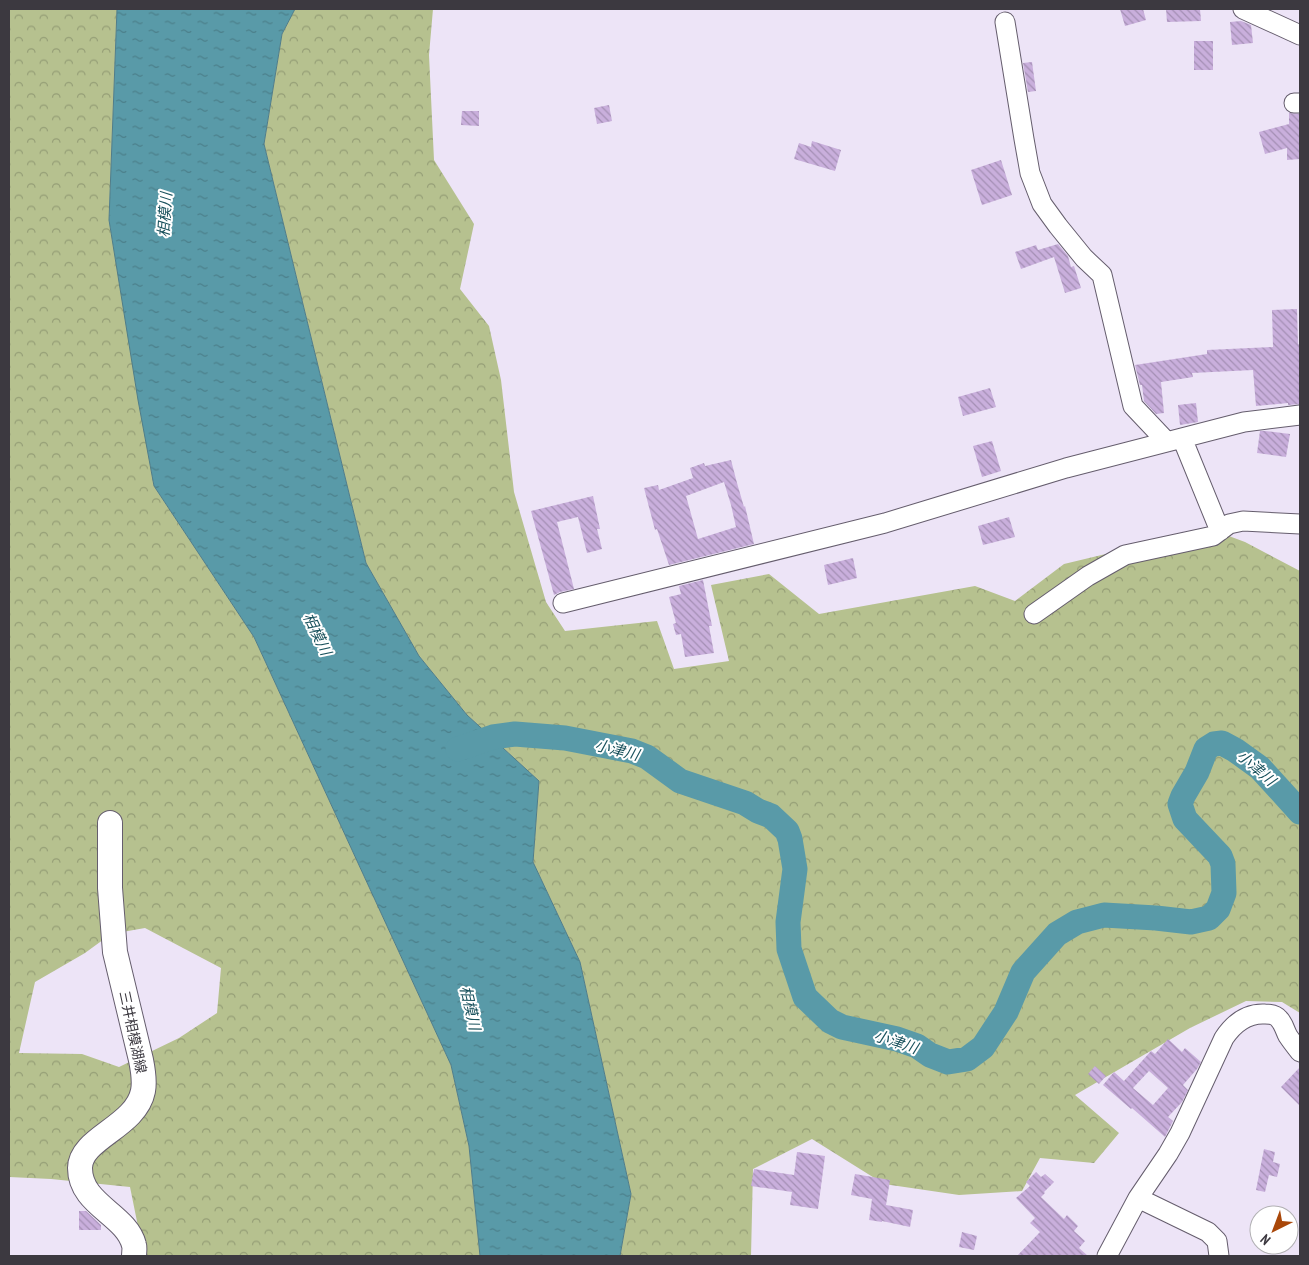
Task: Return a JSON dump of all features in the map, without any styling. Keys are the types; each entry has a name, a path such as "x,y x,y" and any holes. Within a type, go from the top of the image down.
{"main road":[{"name":"三井相模湖線","path":"110,823 110,888 115,952 141,1060 144,1076 143,1090 132,1114 84,1154 80,1167 82,1180 88,1194 129,1233 134,1246 134,1256"}],"street":[{"path":"1243,9 1300,35"},
{"path":"1005,22 1030,173 1042,204 1084,258 1102,275 1133,406 1175,440 1220,531"},
{"path":"563,603 884,522 1066,468 1244,422 1300,415"},
{"path":"1034,614 1088,576 1125,555 1214,536 1229,524 1243,521 1300,524"},
{"path":"1107,1256 1138,1198 1174,1144 1224,1038 1234,1025 1240,1020 1255,1014 1274,1015 1284,1025 1287,1034 1300,1052"},
{"path":"1138,1198 1208,1232 1218,1241 1219,1256"}],"green space":[{"path":"9,9 117,9 109,220 154,486 254,637 451,1065 469,1146 480,1256 144,1256 130,1187 9,1177","holes":["145,928 221,968 217,1013 179,1038 119,1067 82,1054 19,1053 35,982 85,953 111,934"]},
{"path":"295,9 433,9 429,55 434,160 474,224 460,289 489,326 501,380 514,492 546,602 565,631 657,621 674,669 729,661 711,585 769,574 819,614 975,586 1015,601 1064,564 1210,529 1245,542 1300,571 1300,1013 1282,1002 1246,1001 1190,1028 1075,1095 1119,1133 1094,1163 1040,1158 1022,1191 959,1195 884,1184 812,1139 753,1169 751,1256 620,1256 631,1194 580,962 533,862 539,781 467,715 419,656 366,563 264,144 282,34"}],"water":[{"name":"相模川","path":"117,9 295,9 282,34 264,144 366,563 419,656 467,715 539,781 533,862 580,962 631,1194 620,1256 480,1256 469,1146 451,1065 254,637 154,486 109,220"}],"building":[{"path":"1120,9 1143,9 1146,20 1125,26"},
{"path":"1166,9 1200,9 1201,21 1167,22"},
{"path":"1241,21 1251,25 1253,43 1232,45 1230,22"},
{"path":"1194,41 1213,41 1213,70 1194,70"},
{"path":"1032,62 1036,91 1028,92 1023,63"},
{"path":"609,105 612,121 597,124 594,108"},
{"path":"462,111 479,111 479,126 461,125"},
{"path":"1289,113 1300,114 1300,159 1287,160 1287,148 1265,154 1259,132 1289,124"},
{"path":"812,141 841,150 835,171 794,159 799,143 811,147"},
{"path":"1001,160 1012,195 982,205 971,170"},
{"path":"1058,244 1068,256 1071,267 1074,266 1081,288 1065,293 1054,257 1021,269 1015,252 1036,245 1038,250"},
{"path":"1297,309 1298,344 1300,345 1300,404 1288,405 1288,403 1256,406 1253,370 1192,373 1193,377 1161,382 1164,413 1156,414 1144,401 1142,385 1140,385 1135,365 1207,354 1207,350 1273,347 1272,310"},
{"path":"990,388 996,407 963,416 958,397"},
{"path":"1196,403 1198,422 1180,425 1178,405"},
{"path":"1260,431 1290,434 1286,457 1257,453"},
{"path":"992,441 1001,471 982,477 973,446"},
{"path":"731,460 754,544 669,565 657,529 655,530 644,488 658,485 659,490 693,478 690,468 704,463 705,466","holes":["724,482 736,527 698,539 686,496"]},
{"path":"593,496 600,529 597,529 602,549 587,553 578,517 557,522 574,589 554,595 531,511"},
{"path":"1009,517 1015,537 983,545 978,526"},
{"path":"853,558 857,578 828,585 824,565"},
{"path":"703,580 712,626 709,626 714,653 685,657 681,634 676,635 673,624 676,623 669,597 681,594 679,586"},
{"path":"1168,1039 1182,1052 1185,1048 1201,1062 1183,1085 1188,1090 1182,1102 1168,1117 1173,1121 1165,1137 1103,1085 1114,1072 1124,1081 1151,1051 1155,1054","holes":["1149,1071 1168,1088 1153,1105 1133,1088"]},
{"path":"1095,1066 1106,1076 1099,1084 1088,1074"},
{"path":"1300,1067 1300,1106 1281,1087"},
{"path":"1264,1149 1275,1152 1273,1162 1280,1164 1277,1177 1269,1175 1265,1192 1256,1190"},
{"path":"797,1152 825,1156 818,1209 790,1205 792,1192 751,1186 754,1169 794,1175"},
{"path":"1036,1172 1041,1177 1045,1174 1054,1182 1041,1197 1064,1219 1067,1215 1078,1226 1074,1231 1085,1241 1079,1248 1088,1256 1017,1256 1040,1232 1030,1223 1035,1218 1016,1198 1030,1186 1026,1182"},
{"path":"855,1174 890,1180 886,1205 913,1210 910,1227 869,1220 872,1199 851,1195"},
{"path":"79,1211 86,1211 101,1225 101,1230 79,1230"},
{"path":"962,1232 977,1236 974,1250 959,1247"}],"waterway":[{"name":"小津川","path":"458,749 493,737 515,734 565,738 632,751 647,757 680,781 745,803 771,816 787,831 790,839 795,869 788,922 789,949 805,997 830,1021 842,1027 897,1039 917,1046 930,1055 948,1062 967,1059 983,1047 1006,1012 1023,972 1057,934 1077,922 1104,915 1191,922 1209,918 1218,909 1224,893 1223,864 1220,856 1185,819 1180,804 1197,772 1206,749 1214,744 1222,743 1235,750 1260,768 1300,812"}]}
